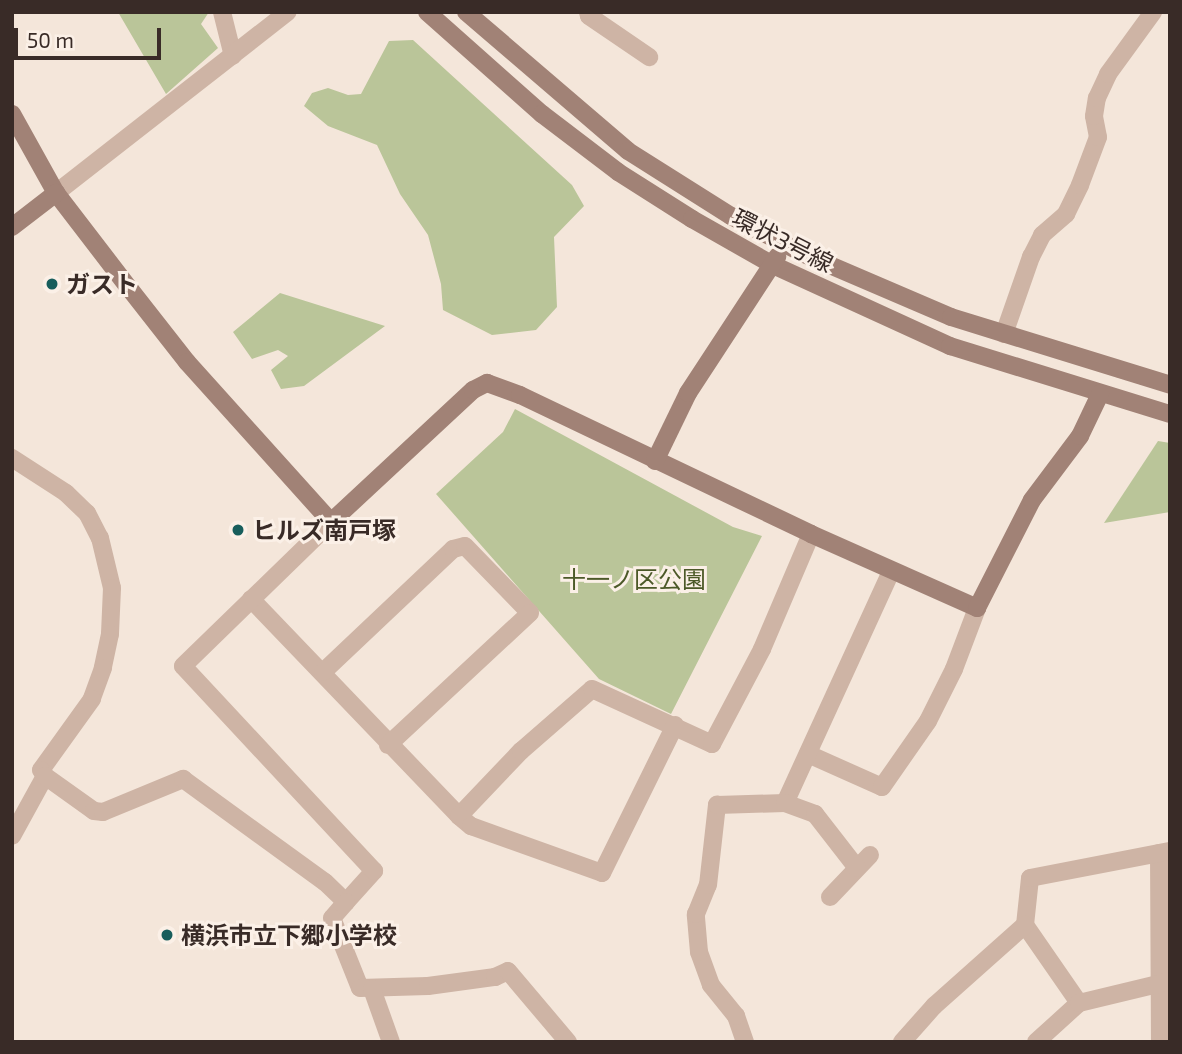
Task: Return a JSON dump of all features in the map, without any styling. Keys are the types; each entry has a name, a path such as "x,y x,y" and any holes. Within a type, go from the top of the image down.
{"street":[{"path":"222,12 233,56"},
{"path":"12,227 288,12"},
{"name":"環状3号線","path":"466,12 628,151 730,216 784,244 891,292 1004,334 1162,382"},
{"path":"588,12 589,16 649,57"},
{"path":"1004,334 1031,257 1042,235 1066,214 1080,185 1098,137 1094,116 1097,98 1108,74 1153,12"},
{"name":"環状3号線","path":"429,14 542,114 618,172 692,219 773,265 950,346 1170,414"},
{"path":"12,114 56,193 187,362 331,522"},
{"path":"655,461 688,393 773,265 784,244"},
{"path":"568,1042 508,971 495,978 360,988 331,918 374,871 183,666 331,522 474,390 487,383 520,395 811,534 977,608"},
{"path":"808,754 882,787 928,721 954,669 977,608 1032,500 1080,436 1100,394"},
{"path":"12,458 66,493 88,513 100,538 112,588 110,634 103,668 92,699 41,770 45,776 94,811 103,812 183,779 211,796 326,882 346,902"},
{"path":"458,816 522,751 592,689 712,744 762,649 811,534"},
{"path":"323,672 453,549 465,545 530,612 388,745"},
{"path":"785,803 891,571"},
{"path":"251,599 458,816 471,826 602,873 675,726"},
{"path":"12,836 45,776"},
{"path":"745,1042 736,1016 711,985 699,952 696,914 708,885 717,805 785,803 815,814 857,868"},
{"path":"1079,1003 1025,925 1030,878 1165,852 1165,981 1160,1042"},
{"path":"830,897 870,855"},
{"path":"902,1042 934,1006 1025,925"},
{"path":"1037,1042 1079,1003 1165,981"},
{"path":"372,989 391,1042"}],"green space":[{"path":"118,12 209,12 201,24 218,48 166,94"},
{"path":"413,40 572,185 584,206 554,237 557,307 536,330 492,335 443,310 441,284 428,235 400,194 377,145 328,126 304,106 312,93 328,88 348,95 361,94 389,41"},
{"path":"280,293 385,326 304,386 281,389 271,370 288,356 278,350 252,359 233,332"},
{"name":"十一ノ区公園","path":"515,409 733,527 762,536 671,714 599,679 436,494 503,432"},
{"path":"1158,441 1170,443 1170,512 1104,523"}],"place":[{"name":"ガスト","path":"52,284"},
{"name":"ヒルズ南戸塚","path":"238,530"},
{"name":"横浜市立下郷小学校","path":"167,935"}]}
